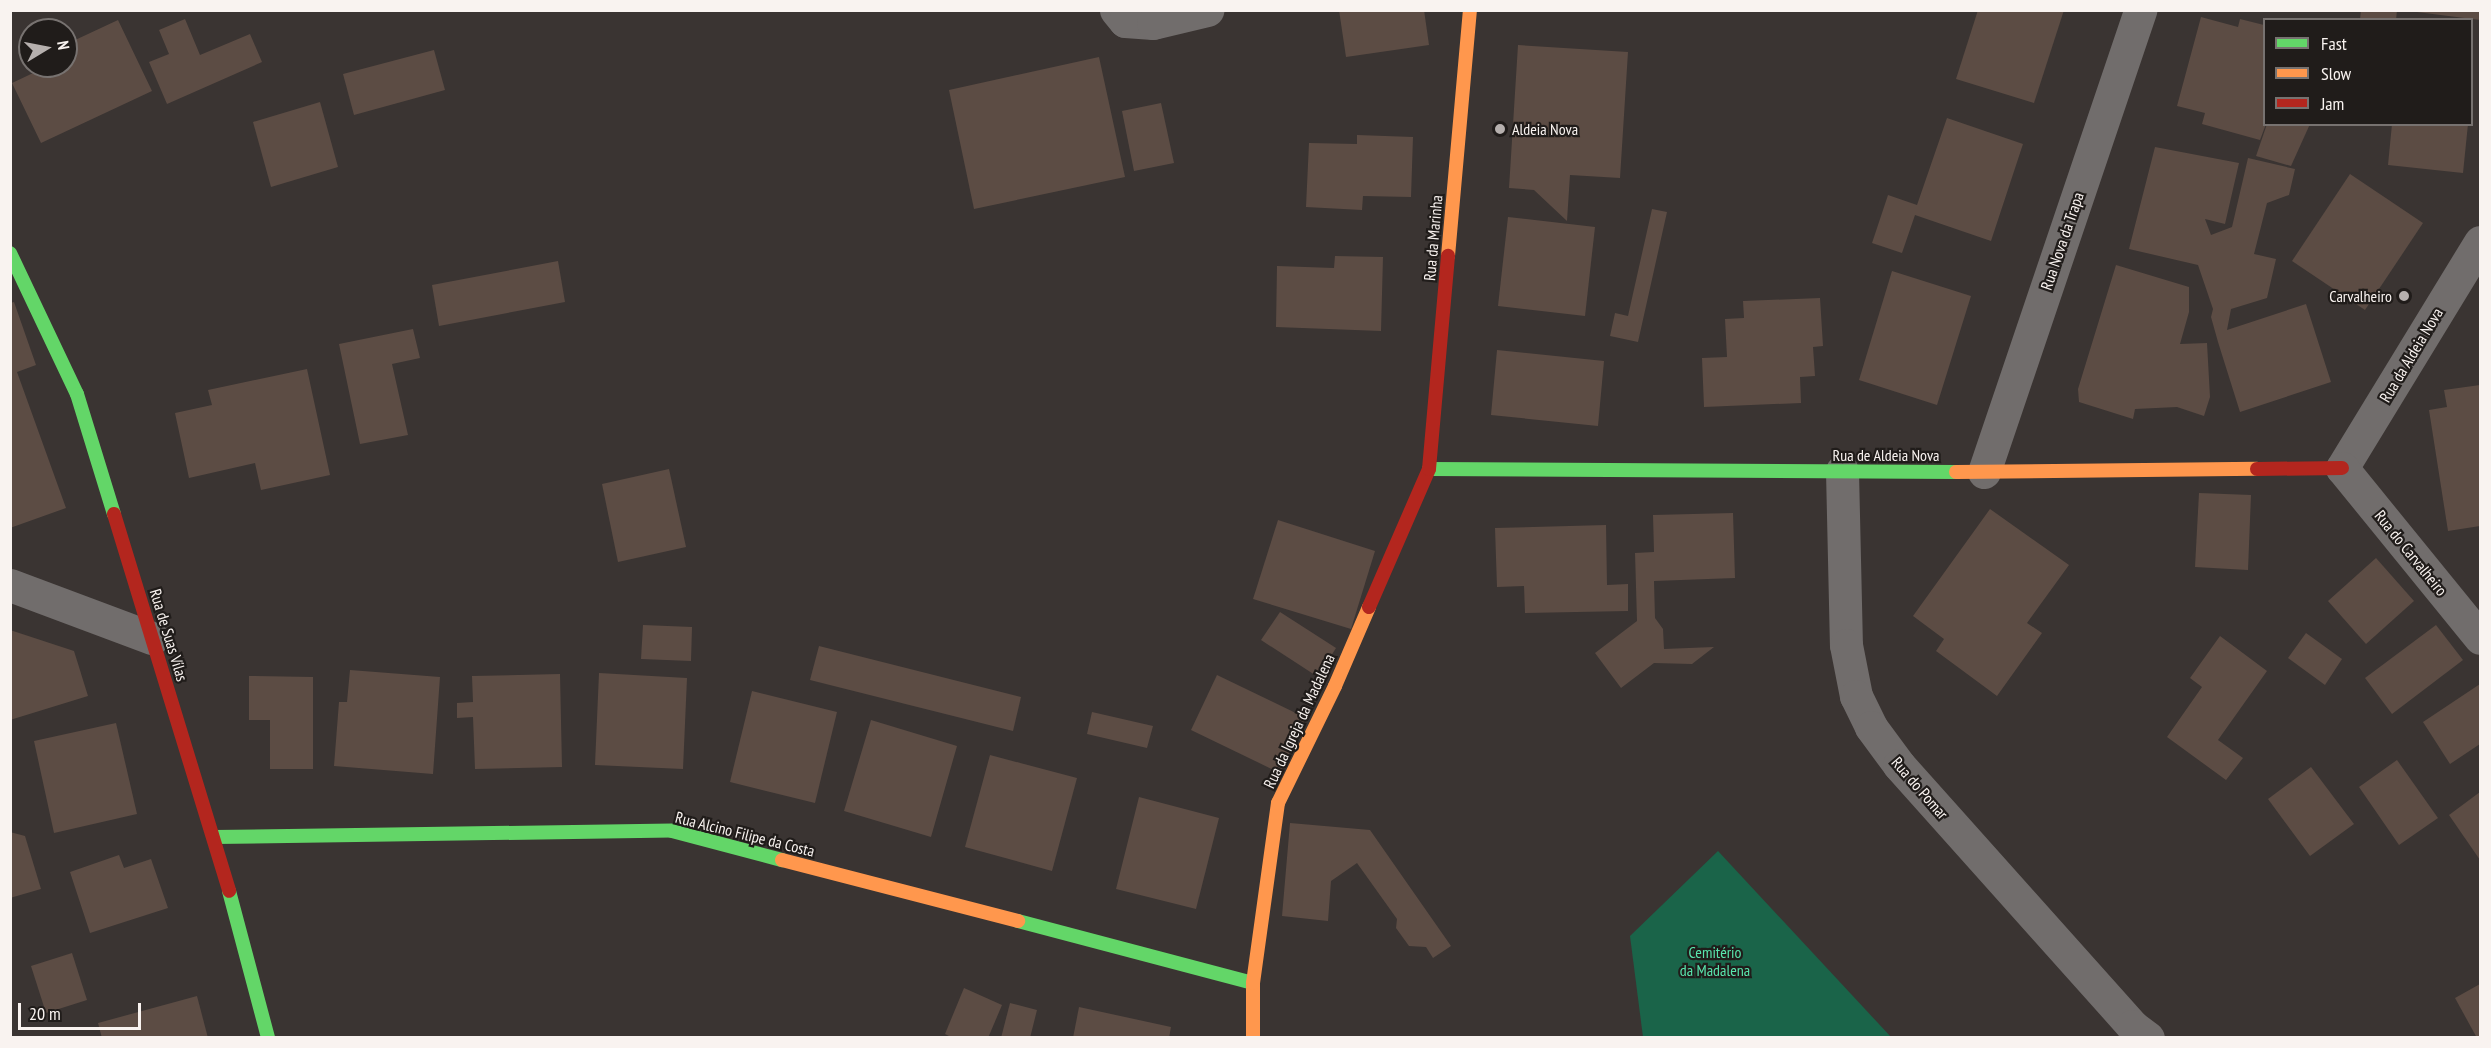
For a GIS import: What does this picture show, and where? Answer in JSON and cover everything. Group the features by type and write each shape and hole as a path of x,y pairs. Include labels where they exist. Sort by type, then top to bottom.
{"street":[{"path":"1116,10 1125,21 1153,23 1207,10"},
{"name":"Rua da Marinha","path":"1429,469 1470,10"},
{"name":"Rua Nova da Trapa","path":"1984,472 2140,10"},
{"name":"Rua da Aldeia Nova","path":"2342,468 2481,242"},
{"name":"Rua de Suas Vílas","path":"10,253 77,394 214,837 268,1038"},
{"name":"Rua de Aldeia Nova","path":"1429,469 1984,472 2342,468"},
{"name":"Rua do Carvalheiro","path":"2342,468 2481,638"},
{"name":"Rua da Igreja da Madalena","path":"1253,1038 1253,983 1278,803 1335,686 1429,469"},
{"name":"Rua do Pomar","path":"1842,471 1846,645 1856,696 1871,727 1915,783 2132,1026 2148,1038"},
{"path":"10,585 152,638"},
{"name":"Rua Alcino Filipe da Costa","path":"214,837 672,831 1253,983"}],"green space":[{"name":"Cemitério da Madalena","path":"1718,851 1891,1037 1643,1037 1630,936"}],"building":[{"path":"1339,10 1424,10 1429,45 1346,57"},
{"path":"1978,10 2064,10 2034,103 1956,79"},
{"path":"2361,10 2397,10 2396,18 2360,18"},
{"path":"2417,10 2480,10 2480,20 2473,18 2417,12"},
{"path":"2201,17 2238,27 2240,19 2263,25 2263,126 2265,126 2260,140 2202,124 2205,113 2177,106"},
{"path":"185,19 200,55 250,34 262,62 167,104 149,62 169,54 159,30"},
{"path":"118,20 152,91 41,143 12,83 23,78 78,78 78,39"},
{"path":"1518,45 1628,52 1620,178 1570,175 1567,221 1534,190 1509,188"},
{"path":"434,50 445,90 354,115 343,74"},
{"path":"1099,57 1125,177 974,209 949,90"},
{"path":"320,102 338,167 271,187 253,122"},
{"path":"1161,103 1174,163 1134,171 1122,111"},
{"path":"1947,118 2023,144 1991,241 1915,215 1902,253 1872,243 1888,195 1917,205"},
{"path":"2266,126 2309,126 2291,166 2256,156"},
{"path":"2392,126 2468,126 2463,173 2388,165"},
{"path":"1357,135 1413,137 1411,197 1363,196 1362,210 1306,207 1309,143 1357,144"},
{"path":"2155,147 2239,163 2225,224 2205,219 2211,235 2232,227 2248,158 2295,169 2289,195 2267,203 2254,254 2276,259 2267,298 2231,309 2227,330 2306,304 2331,382 2240,412 2211,317 2213,309 2198,265 2129,249"},
{"path":"2350,174 2423,223 2365,310 2292,261"},
{"path":"1652,209 1667,212 1638,342 1610,336 1615,313 1628,316"},
{"path":"1508,217 1595,227 1585,316 1498,306"},
{"path":"1335,256 1383,257 1381,331 1276,327 1277,266 1334,268"},
{"path":"558,261 565,302 439,326 432,285"},
{"path":"2116,265 2189,287 2189,312 2180,344 2207,343 2210,397 2204,416 2177,407 2135,409 2133,419 2079,402 2078,389"},
{"path":"1892,271 1971,296 1937,405 1859,380"},
{"path":"1820,298 1823,346 1813,347 1815,376 1800,377 1801,403 1704,407 1702,358 1727,357 1725,319 1744,318 1743,301"},
{"path":"14,302 36,365 17,372 66,508 10,528 10,303"},
{"path":"413,329 420,358 392,364 408,435 360,444 339,344"},
{"path":"1497,350 1604,361 1598,426 1491,415"},
{"path":"307,369 330,475 261,490 255,463 189,478 175,413 212,405 208,390"},
{"path":"2480,385 2480,526 2448,531 2429,410 2447,407 2444,390"},
{"path":"669,469 686,547 618,562 602,484"},
{"path":"2199,493 2251,495 2248,570 2195,567"},
{"path":"1990,509 2069,565 2027,623 2042,633 1997,696 1936,651 1944,639 1913,616"},
{"path":"1733,513 1735,578 1654,581 1655,618 1663,629 1664,649 1714,647 1692,664 1654,663 1621,688 1595,653 1637,621 1635,553 1654,552 1653,515"},
{"path":"1278,520 1375,551 1351,629 1253,599"},
{"path":"1606,525 1607,585 1628,584 1628,611 1525,613 1524,586 1497,587 1495,528"},
{"path":"2376,558 2414,601 2366,644 2328,601"},
{"path":"1280,612 1336,648 1318,677 1261,640"},
{"path":"643,625 692,627 691,661 641,659"},
{"path":"2436,625 2463,660 2392,714 2365,678"},
{"path":"10,630 74,651 88,696 10,720"},
{"path":"2306,633 2342,659 2325,685 2288,658"},
{"path":"2220,636 2267,671 2218,740 2243,758 2226,780 2167,737 2202,687 2190,678"},
{"path":"819,646 1021,697 1013,731 810,680"},
{"path":"350,670 440,677 433,774 334,766 339,702 347,702"},
{"path":"599,673 687,678 683,769 595,765"},
{"path":"560,674 562,767 475,769 473,717 457,718 457,703 473,702 472,676"},
{"path":"1217,675 1306,718 1280,773 1191,730"},
{"path":"249,676 313,677 313,769 270,769 270,720 249,720"},
{"path":"2480,684 2480,744 2450,764 2423,722"},
{"path":"752,691 837,712 815,803 730,782"},
{"path":"1092,712 1153,726 1147,748 1087,734"},
{"path":"871,720 957,746 931,837 844,811"},
{"path":"116,723 137,814 54,833 34,741"},
{"path":"990,755 1077,778 1052,871 965,847"},
{"path":"2397,760 2438,818 2399,845 2359,787"},
{"path":"2311,767 2354,824 2310,856 2268,799"},
{"path":"2480,792 2480,860 2449,815"},
{"path":"1139,797 1219,818 1196,909 1116,889"},
{"path":"1290,823 1370,830 1451,946 1433,958 1426,947 1409,946 1396,928 1397,919 1357,863 1331,881 1328,921 1282,916"},
{"path":"10,832 25,836 41,889 10,898"},
{"path":"119,855 124,868 151,859 168,908 90,933 70,872"},
{"path":"72,953 87,1000 46,1013 31,966"},
{"path":"2480,984 2480,1038 2477,1038 2455,998"},
{"path":"964,988 1002,1005 988,1038 953,1038 945,1034"},
{"path":"197,996 208,1038 102,1038 98,1023"},
{"path":"1010,1003 1037,1010 1030,1038 1001,1038"},
{"path":"1079,1007 1171,1027 1169,1038 1073,1038"}],"traffic: fast":[{"path":"10,253 77,394 114,514"},
{"path":"1429,469 1956,472"},
{"path":"214,837 672,831 782,860"},
{"path":"229,891 268,1038"},
{"path":"1018,921 1253,983"}],"traffic: slow":[{"path":"1448,256 1470,10"},
{"path":"1956,472 2257,469"},
{"path":"1253,1038 1253,983 1278,803 1335,686 1369,607"},
{"path":"782,860 1018,921"}],"traffic: jam":[{"path":"1369,607 1429,469 1448,256"},
{"path":"2257,469 2342,468"},
{"path":"114,514 229,891"}],"place":[{"name":"Aldeia Nova","path":"1500,129"},
{"name":"Carvalheiro","path":"2404,296"}]}
